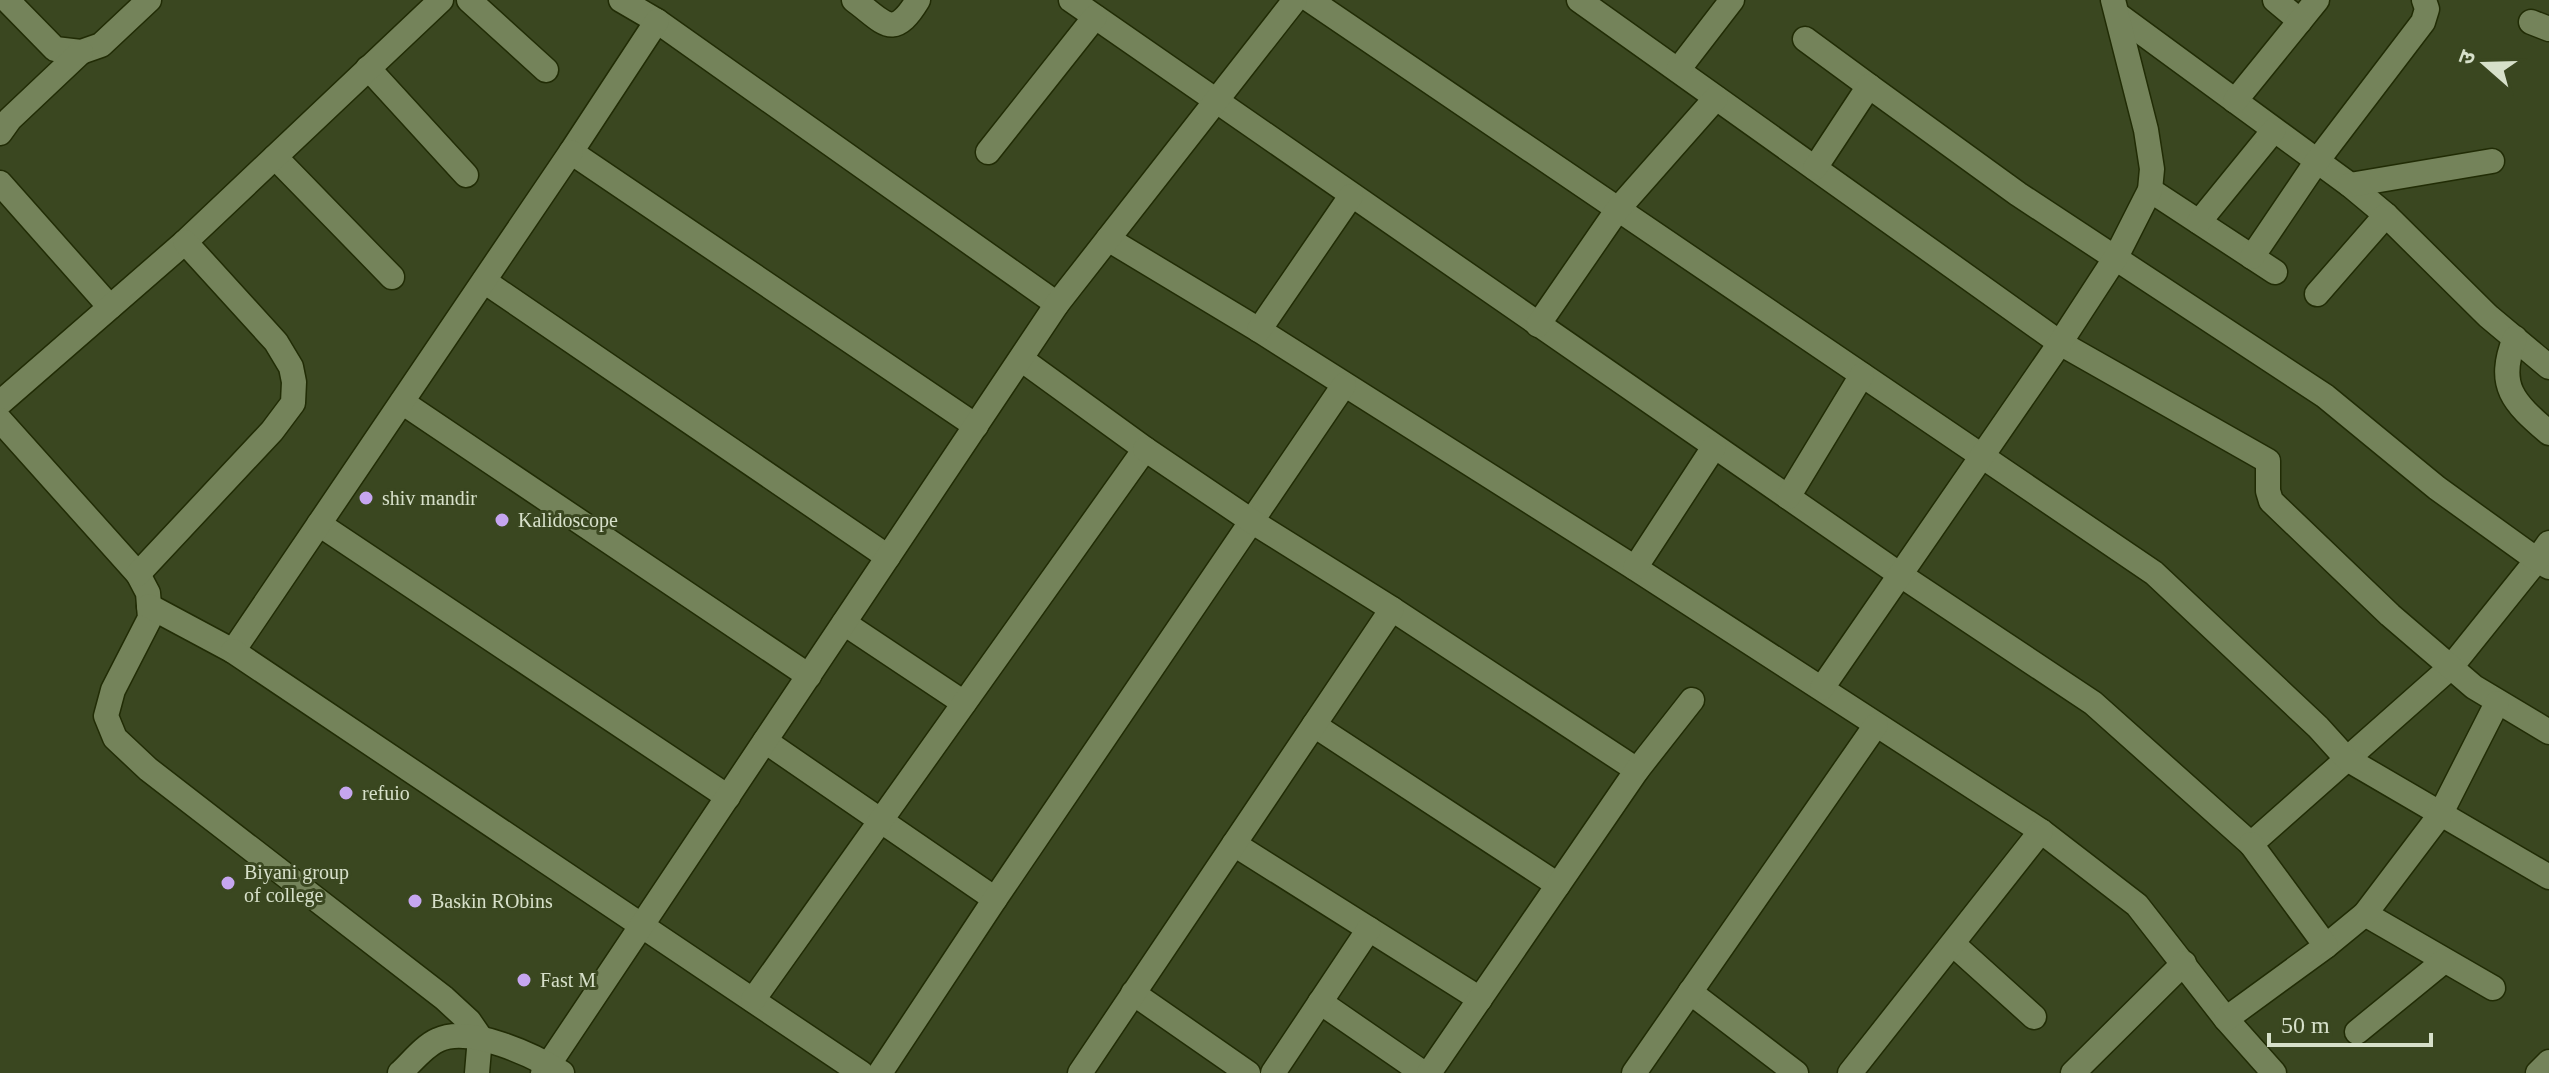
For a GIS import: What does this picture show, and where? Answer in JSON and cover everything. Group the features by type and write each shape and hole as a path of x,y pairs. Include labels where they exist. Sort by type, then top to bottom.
{"street":[{"path":"7,0 55,49 81,52"},
{"path":"0,133 10,119 81,52 101,45 149,0"},
{"path":"0,403 185,242 441,0"},
{"path":"469,0 546,70"},
{"path":"621,0 657,21 1057,304"},
{"path":"854,0 887,25 897,25 908,17 918,0"},
{"path":"1071,0 1714,447 2093,703 2251,844 2326,946"},
{"path":"400,1073 437,1040 459,1035 480,1037 551,1070 642,924 1057,304 1295,0"},
{"path":"1310,0 2154,573 2318,727 2347,759 2549,877"},
{"path":"1579,0 2060,343 2268,461 2271,501 2390,615 2451,667 2497,703 2549,732"},
{"path":"1678,70 1732,0"},
{"path":"2275,0 2300,21"},
{"path":"2235,101 2317,0"},
{"path":"2252,257 2317,161 2423,22 2427,9 2424,0"},
{"path":"2116,7 2235,101 2350,185 2386,215 2488,316 2549,367"},
{"path":"1822,688 2060,343 2116,257 2150,190 2152,169 2146,130 2116,7"},
{"path":"988,152 1095,17"},
{"path":"233,651 657,21"},
{"path":"1805,39 2018,194 2325,396 2437,488 2545,557 2451,667 2251,844"},
{"path":"368,68 466,175"},
{"path":"1815,168 1869,86"},
{"path":"1538,325 1618,209 1716,98"},
{"path":"2199,222 2274,130"},
{"path":"571,152 976,426"},
{"path":"275,157 392,277"},
{"path":"2350,185 2492,161"},
{"path":"0,183 110,307"},
{"path":"2150,190 2275,272"},
{"path":"1259,330 1351,196"},
{"path":"2317,294 2386,215"},
{"path":"1108,239 1259,330 1635,568 2041,831 2137,905 2271,1072"},
{"path":"138,574 272,431 293,403 291,367 276,342 185,242"},
{"path":"484,281 888,557"},
{"path":"2515,338 2507,359 2506,376 2512,394 2529,416 2549,433"},
{"path":"1021,359 1253,522 1637,770"},
{"path":"1788,497 1862,375"},
{"path":"880,1073 1344,385"},
{"path":"402,402 809,676"},
{"path":"0,420 138,574 148,593 150,618 113,690 106,716 115,738 148,769 444,998 469,1021 480,1037 477,1073"},
{"path":"1635,568 1714,447"},
{"path":"753,1000 1145,449"},
{"path":"319,524 728,797"},
{"path":"149,606 233,651 861,1073"},
{"path":"1080,1073 1392,609"},
{"path":"844,623 964,703"},
{"path":"1429,1073 1637,770 1692,700"},
{"path":"2226,1019 2365,914 2440,815 2497,703"},
{"path":"1314,725 1558,885"},
{"path":"1634,1073 1876,725"},
{"path":"765,741 995,899"},
{"path":"1850,1073 2041,831"},
{"path":"1234,844 1480,999"},
{"path":"2365,914 2493,988"},
{"path":"1273,1073 1369,929"},
{"path":"1953,944 2034,1017"},
{"path":"2357,1032 2444,961"},
{"path":"2073,1073 2184,963"},
{"path":"1690,992 1796,1073"},
{"path":"1133,993 1248,1073"},
{"path":"1320,1002 1423,1073"},
{"path":"2538,1073 2549,1062"}],"place":[{"name":"shiv mandir","path":"366,498"},
{"name":"Kalidoscope","path":"502,520"},
{"name":"refuio","path":"346,793"},
{"name":"Biyani group of college","path":"228,883"},
{"name":"Baskin RObins","path":"415,901"},
{"name":"Fast M","path":"524,980"}]}
